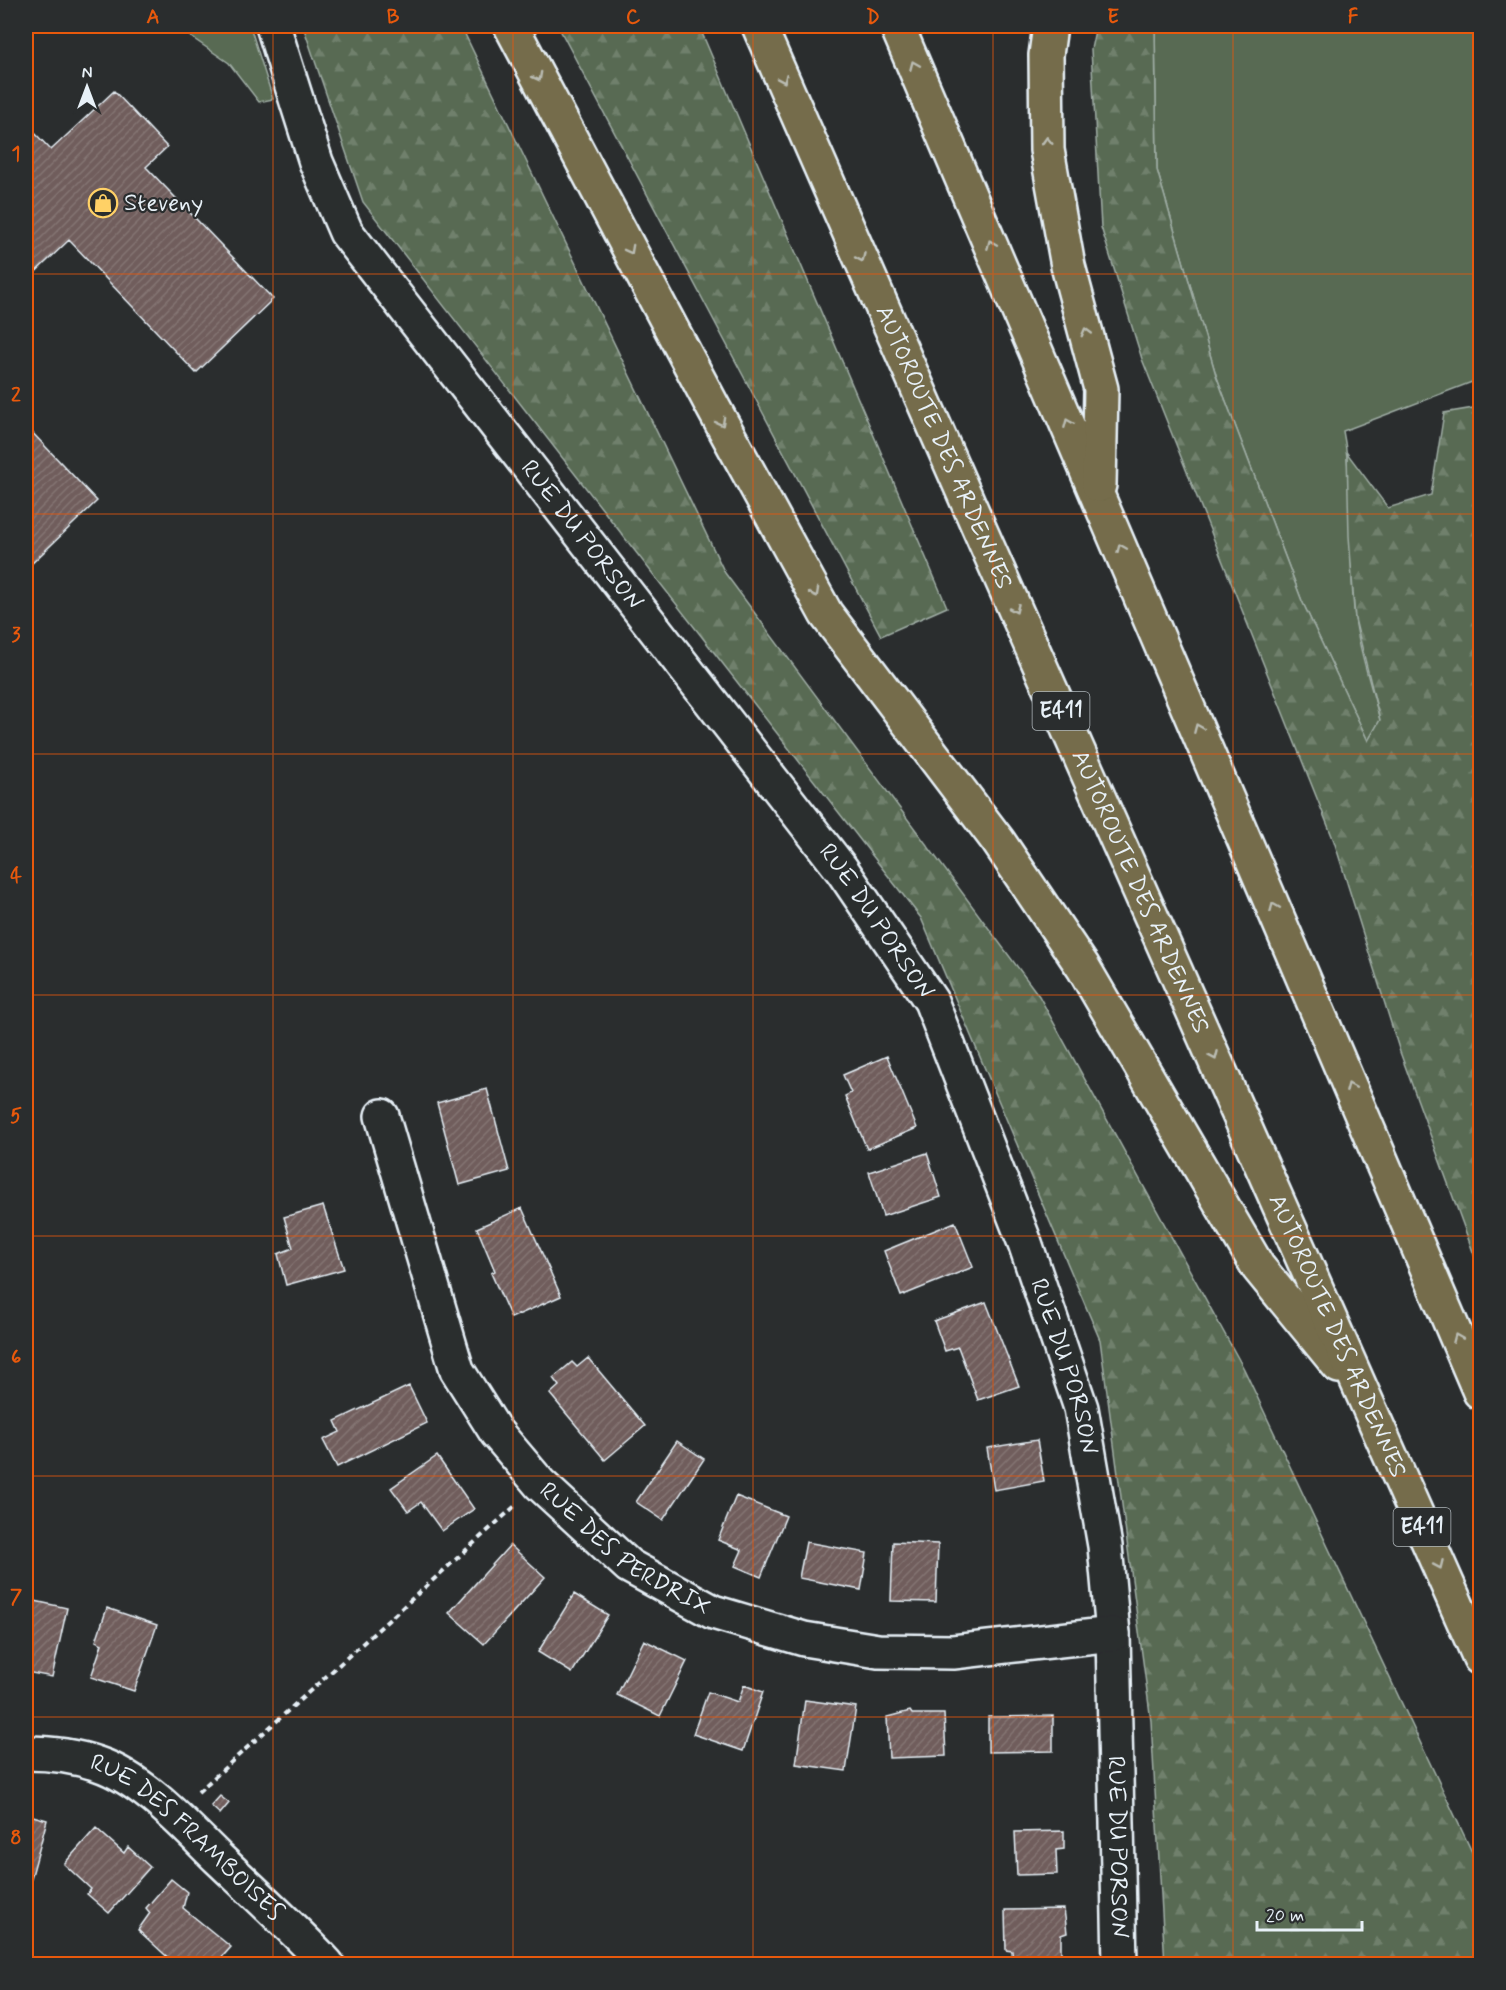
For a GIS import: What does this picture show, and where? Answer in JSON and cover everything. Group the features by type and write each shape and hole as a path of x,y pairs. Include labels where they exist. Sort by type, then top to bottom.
{"highway":[{"path":"511,26 708,399 826,614 998,841 1083,967 1258,1267 1364,1396"},
{"name":"AUTOROUTE DES ARDENNES","path":"759,26 1480,1658"},
{"path":"897,26 1480,1392"},
{"path":"1050,26 1046,55 1047,150 1068,266 1101,389 1099,496"}],"street":[{"name":"RUE DU PORSON","path":"273,26 316,162 346,232 842,870 931,1001 1025,1243 1081,1408 1105,1546 1113,1634 1120,1965"},
{"name":"RUE DES PERDRIX","path":"382,1116 457,1371 496,1432 540,1484 629,1566 713,1612 804,1640 878,1651 953,1652 1113,1634"},
{"name":"RUE DES FRAMBOISES","path":"26,1753 47,1753 98,1764 134,1782 301,1937 327,1965"}],"path":[{"path":"172,1815 540,1484"}],"green space":[{"path":"175,26 250,26 273,99 259,102 229,63"},
{"path":"303,26 461,26 725,573 1039,996 1244,1369 1480,1869 1480,1964 1165,1964 1151,1721 1100,1340 921,918 363,202"},
{"path":"558,26 699,26 947,607 881,636"},
{"path":"1096,26 1155,26 1157,170 1216,375 1302,601 1368,741 1380,720 1355,619 1349,536 1347,453 1388,508 1431,495 1444,413 1480,407 1480,1271 1400,1052 1334,841 1142,359 1101,227 1091,49"},
{"path":"1155,26 1480,26 1480,379 1343,431 1349,477 1351,571 1355,618 1380,720 1368,741 1302,601 1216,375 1157,170"}],"building":[{"name":"Steveny","path":"114,91 167,147 146,167 273,299 196,373 69,240 26,281 26,137 32,130 51,150"},
{"path":"26,426 97,501 26,569"},
{"path":"887,1056 917,1128 867,1149 845,1096 851,1093 843,1075"},
{"path":"487,1089 509,1171 459,1185 437,1103"},
{"path":"927,1153 941,1197 883,1216 869,1172"},
{"path":"323,1206 344,1269 286,1285 278,1254 293,1248 284,1217"},
{"path":"522,1208 561,1296 511,1318 491,1273 495,1271 477,1228"},
{"path":"955,1222 973,1267 901,1296 884,1251"},
{"path":"986,1302 1019,1386 978,1400 958,1347 945,1351 934,1321"},
{"path":"588,1358 645,1426 605,1460 550,1394 559,1386 553,1378 572,1362 577,1367"},
{"path":"409,1386 427,1423 337,1467 323,1440 340,1432 335,1421"},
{"path":"1037,1440 1044,1481 994,1490 987,1448"},
{"path":"677,1441 704,1459 663,1520 636,1502"},
{"path":"437,1456 474,1509 442,1531 421,1502 408,1511 391,1488"},
{"path":"736,1496 786,1516 761,1577 735,1566 742,1550 718,1540"},
{"path":"806,1542 867,1553 861,1590 799,1578"},
{"path":"893,1542 938,1544 936,1602 891,1601"},
{"path":"510,1545 545,1577 484,1644 449,1613"},
{"path":"574,1594 608,1615 572,1673 538,1652"},
{"path":"26,1599 67,1608 52,1677 26,1672"},
{"path":"107,1608 157,1625 134,1691 91,1677 102,1644 96,1641"},
{"path":"644,1640 687,1661 660,1716 617,1695"},
{"path":"744,1685 763,1692 743,1751 693,1734 708,1692 738,1702"},
{"path":"805,1700 856,1707 846,1771 796,1764"},
{"path":"910,1711 912,1714 944,1714 946,1756 889,1758 887,1717"},
{"path":"1053,1716 1053,1751 988,1752 988,1717"},
{"path":"220,1796 229,1803 220,1814 211,1806"},
{"path":"26,1814 47,1820 31,1879 26,1877"},
{"path":"96,1828 124,1853 128,1847 150,1867 109,1913 87,1894 91,1889 64,1864"},
{"path":"1064,1831 1064,1849 1056,1850 1057,1874 1017,1875 1015,1832"},
{"path":"171,1879 187,1892 183,1908 231,1947 216,1964 175,1964 138,1930 150,1913 146,1908"},
{"path":"1064,1909 1067,1933 1061,1935 1061,1964 1013,1964 1012,1951 1006,1950 1005,1910"}],"place":[{"name":"Steveny","path":"103,203"}]}
